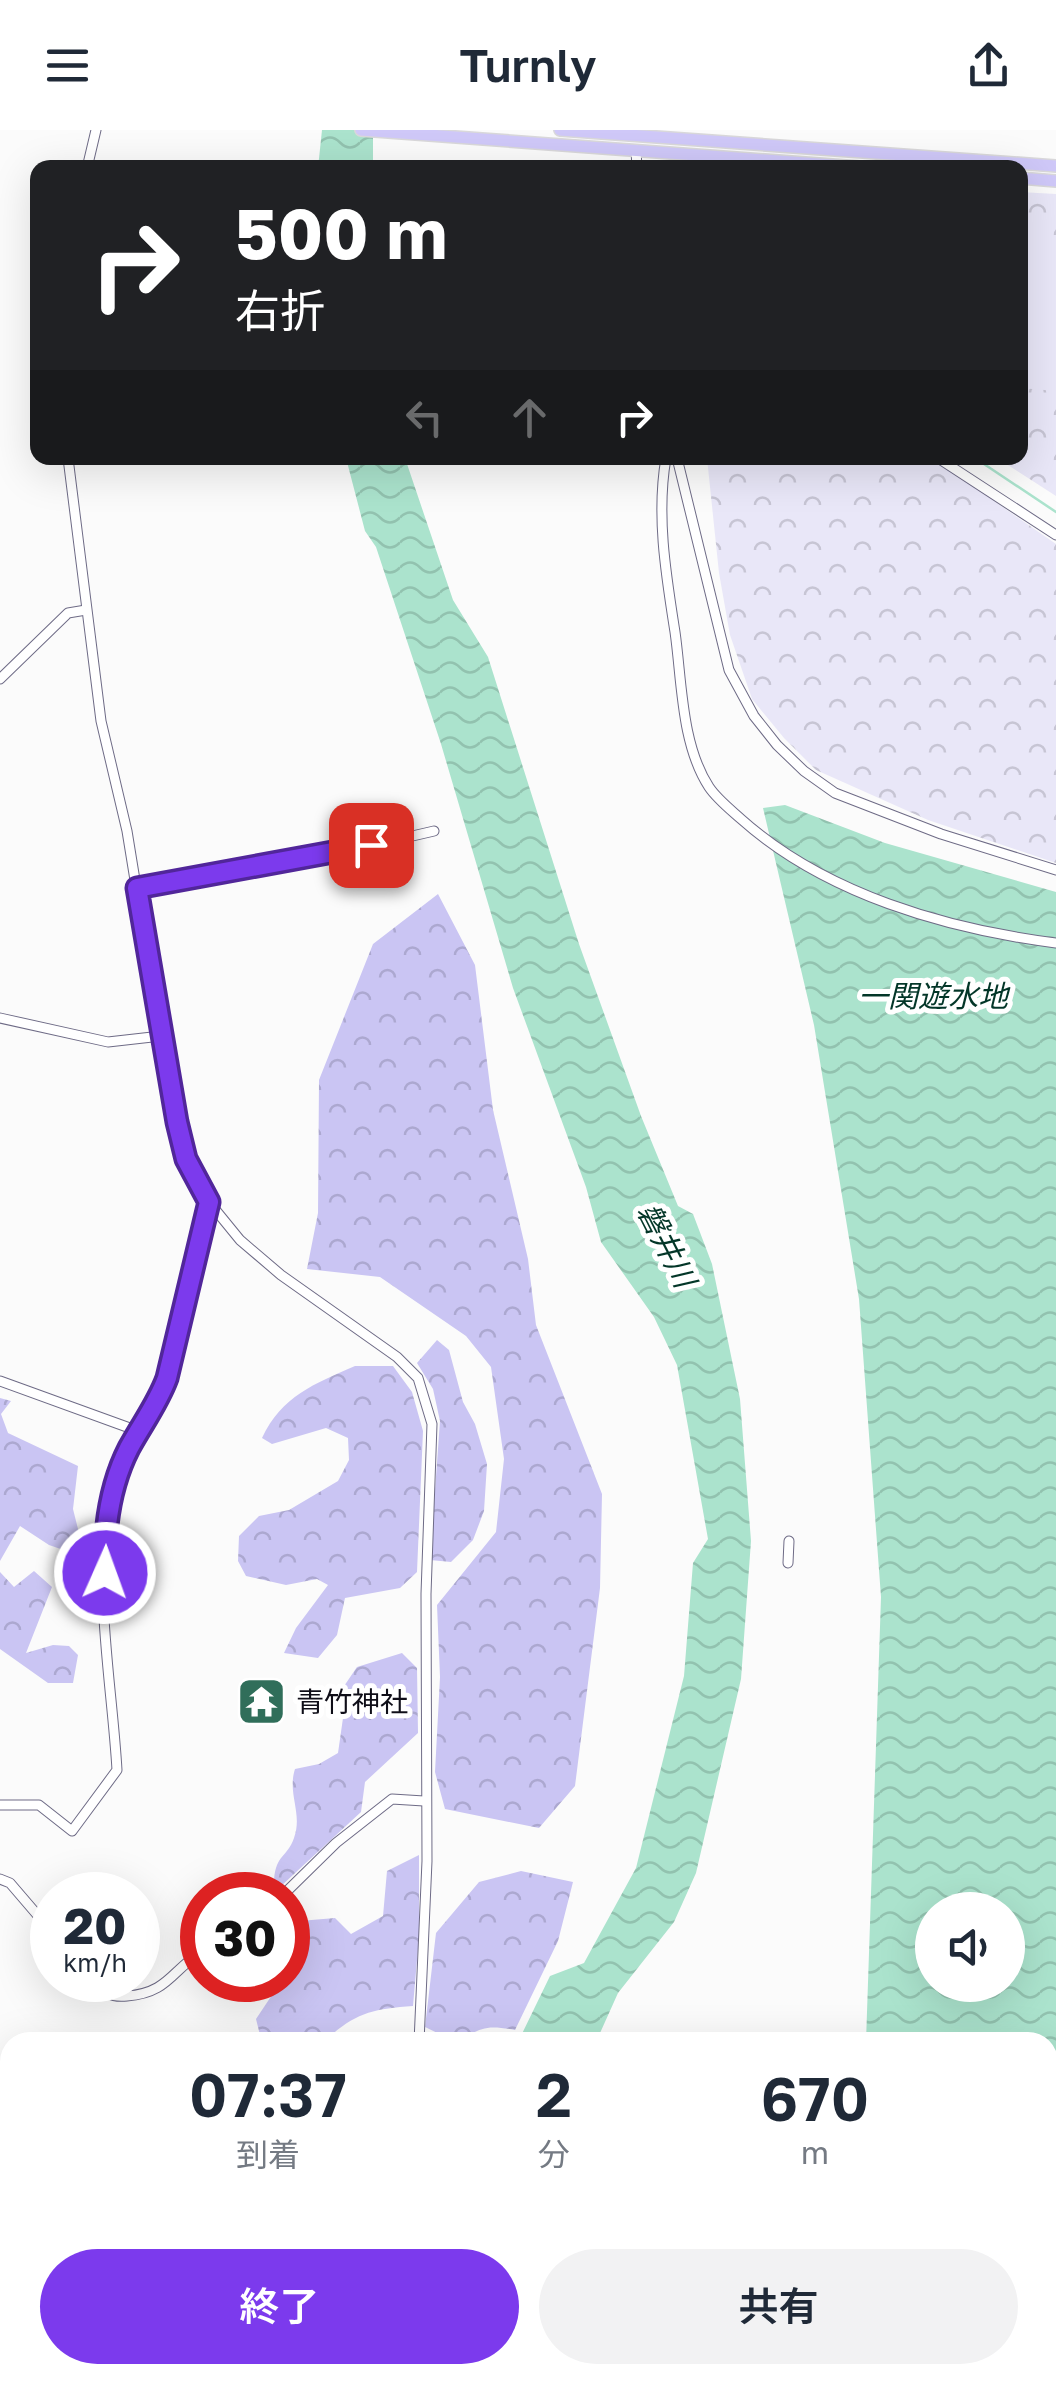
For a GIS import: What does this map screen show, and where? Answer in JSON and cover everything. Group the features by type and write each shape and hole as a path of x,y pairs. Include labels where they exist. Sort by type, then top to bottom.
{"main road":[{"path":"361,130 768,160"},
{"path":"560,130 974,160"},
{"path":"1028,164 1056,166"},
{"path":"1028,178 1056,180"}],"street":[{"path":"88,160 96,130"},
{"path":"636,150 636,160"},
{"path":"69,465 101,721 128,831 160,1036 186,1159 209,1202 240,1240 281,1275 397,1356 418,1378 427,1398 432,1424 426,1594 427,1862 419,2032"},
{"path":"666,465 662,523 690,744 710,788 757,834 796,863 844,886 899,908 1056,943"},
{"path":"679,465 729,670 754,716 777,746 835,793 941,834 1056,870"},
{"path":"949,465 1056,535"},
{"path":"0,679 68,612 86,610"},
{"path":"137,888 334,854 434,832"},
{"path":"0,1018 108,1042 160,1036"},
{"path":"0,1805 39,1805 72,1832 117,1770 104,1550 116,1478 138,1431 160,1397 174,1358 209,1202"},
{"path":"0,1381 138,1431"},
{"path":"788,1541 788,1563"},
{"path":"306,1872 392,1799 424,1802"},
{"path":"0,1879 10,1883 30,1906"},
{"path":"160,1986 180,1970"}],"green space":[{"path":"1028,192 1056,194 1056,496 1008,465 1028,465"},
{"path":"1028,241 1056,241 1056,391 1028,389"},
{"path":"708,465 942,465 1056,544 1056,863 928,820 816,770 752,699 730,635"},
{"path":"438,894 475,965 493,1110 528,1259 536,1325 602,1494 600,1588 575,1786 539,1828 445,1809 435,1772 440,1677 437,1605 496,1532 504,1459 491,1367 466,1336 380,1277 307,1269 318,1213 319,1080 373,944"},
{"path":"437,1340 449,1350 463,1402 475,1424 487,1464 484,1511 473,1540 451,1562 430,1560 440,1421 433,1389 417,1363"},
{"path":"355,1366 393,1366 412,1392 423,1431 417,1572 400,1588 345,1598 337,1635 318,1658 284,1653 296,1628 328,1585 317,1579 286,1585 246,1576 238,1561 239,1536 259,1516 289,1510 338,1481 349,1460 348,1438 326,1428 272,1444 262,1438 289,1402"},
{"path":"0,1398 11,1401 1,1414 8,1433 78,1466 73,1509 79,1533 75,1554 49,1545 20,1526 0,1561"},
{"path":"34,1571 52,1587 26,1653 53,1645 69,1646 78,1655 73,1683 48,1683 0,1649 0,1572 14,1587"},
{"path":"402,1653 417,1668 418,1733 365,1782 361,1812 296,1872 275,1872 296,1829 295,1769 319,1764 338,1753 343,1718 340,1692 357,1667"},
{"path":"419,1855 419,1937 413,2006 364,2014 336,2032 259,2032 256,2019 267,2002 310,2002 310,1920 335,1918 351,1934 383,1916 387,1871"},
{"path":"521,1871 573,1882 558,1941 515,2030 435,2032 425,2027 436,1933 479,1882"}],"water":[{"path":"322,130 373,130 373,160 319,160"},
{"name":"磐井川","path":"348,465 407,465 453,600 488,657 579,944 641,1116 678,1206 693,1214 712,1264 740,1399 751,1541 741,1679 696,1873 674,1922 618,1993 600,2032 523,2032 550,1976 584,1963 636,1868 684,1676 693,1563 708,1539 677,1365 654,1317 601,1242 586,1187 513,988 441,744 376,547 365,531"},
{"name":"一関遊水地","path":"785,805 885,843 1056,892 1056,2032 866,2032 881,1597 859,1299 814,1025 763,808"}],"waterway":[{"path":"986,465 1056,512"}],"place":[{"name":"青竹神社","path":"261,1701"}],"route":[{"path":"105,1573 109,1505 116,1478 138,1431 160,1397 174,1358 209,1202 186,1159 177,1122 137,888 371,845"}]}
